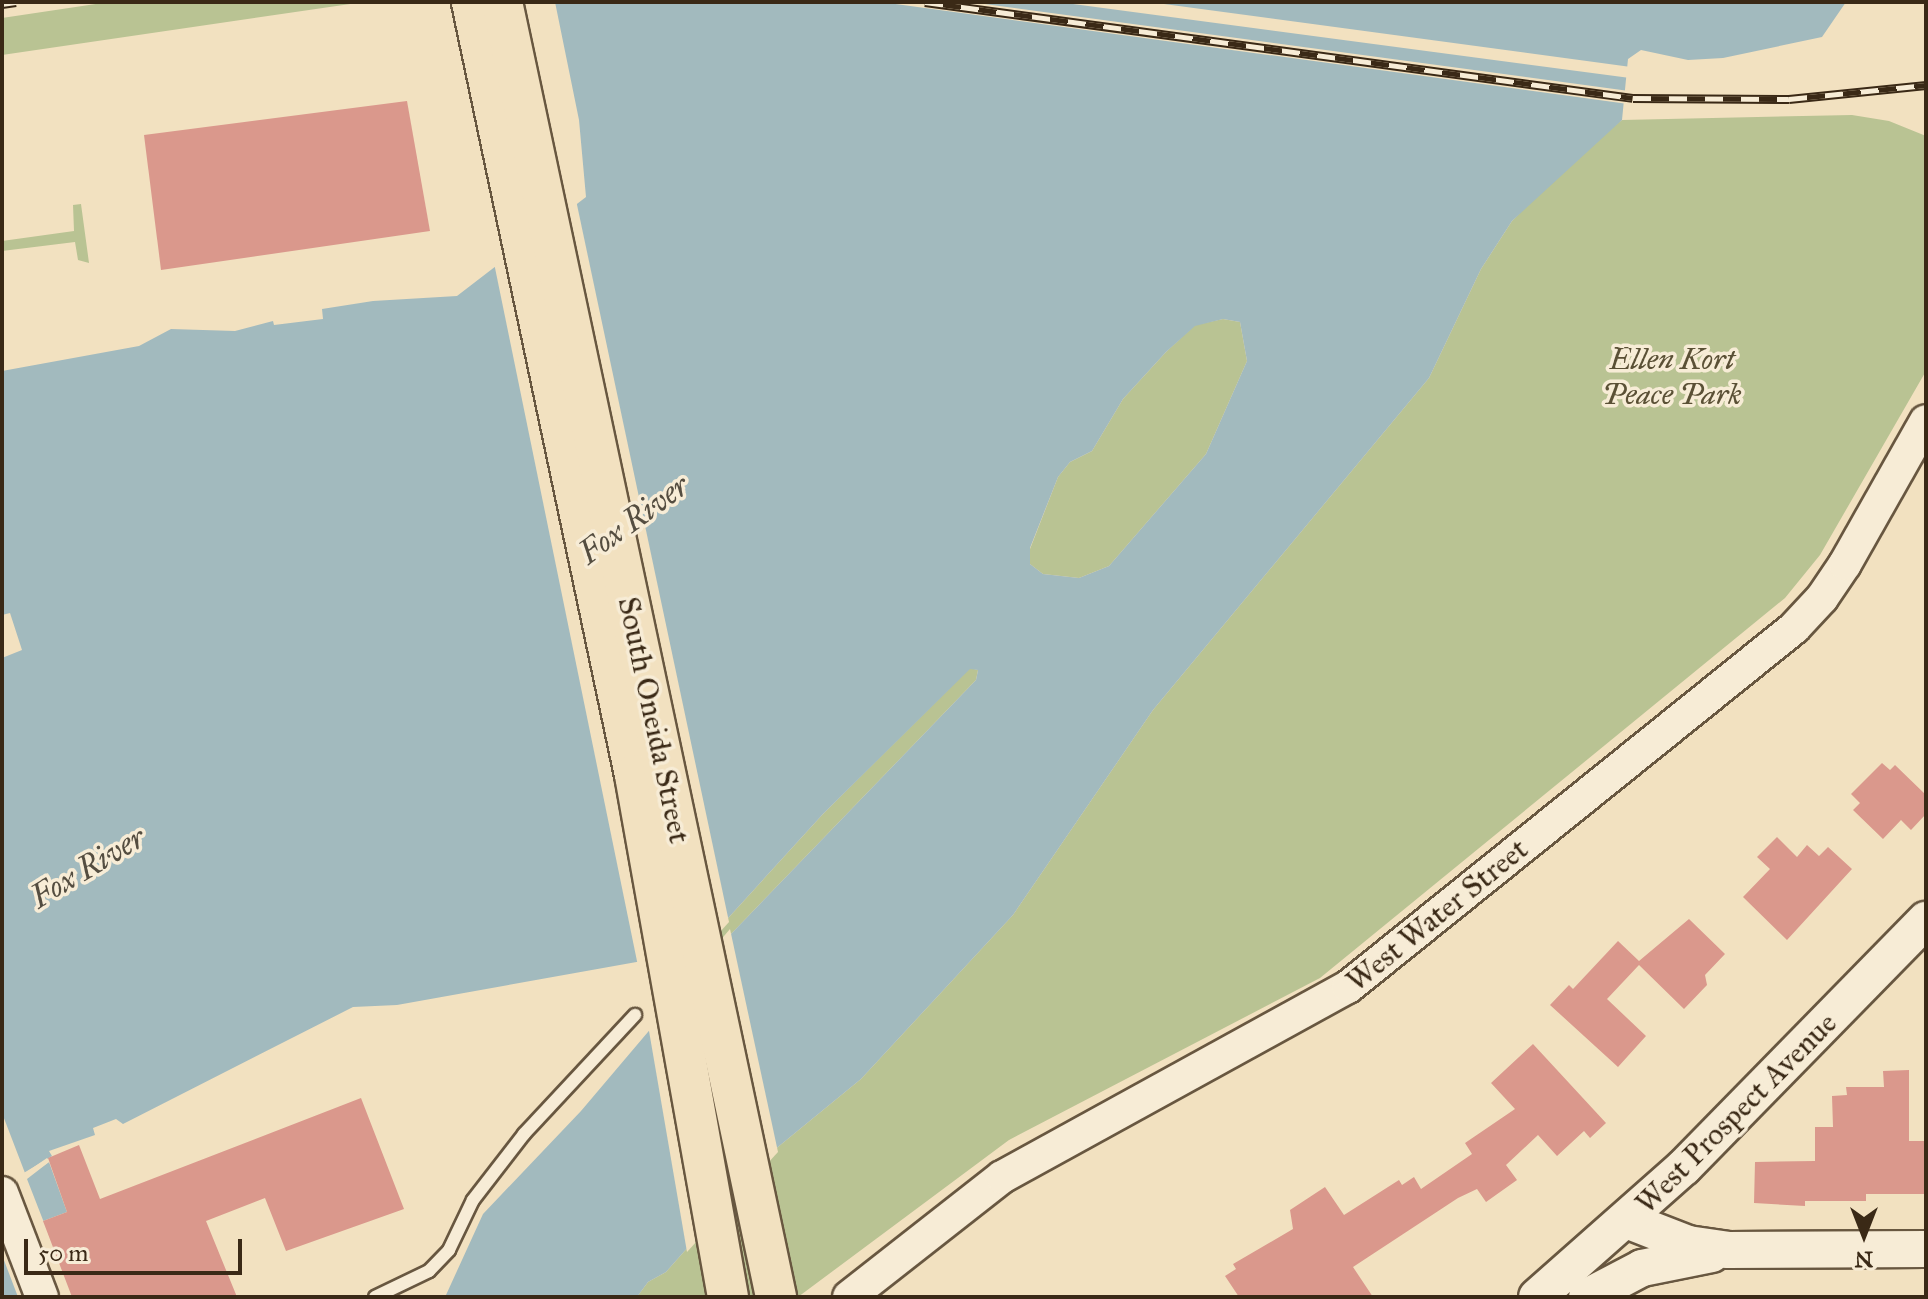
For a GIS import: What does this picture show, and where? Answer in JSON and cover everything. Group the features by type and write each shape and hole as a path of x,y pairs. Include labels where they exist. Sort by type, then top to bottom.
{"main road":[{"name":"South Oneida Street","path":"472,2 635,775 728,1297"},
{"name":"South Oneida Street","path":"502,2 776,1297"},
{"name":"West Prospect Avenue","path":"1537,1297 1629,1221 1926,920"},
{"path":"1629,1221 1688,1244 1728,1250 1926,1249"},
{"path":"1587,1297 1642,1268 1728,1250"}],"street":[{"name":"West Water Street","path":"849,1297 1002,1177 1348,987 1794,628 1845,564 1926,421"},
{"path":"2,1193 42,1297"}],"lane":[{"path":"375,1297 403,1291 449,1250 473,1200 524,1134 635,1015"}],"green space":[{"path":"109,2 364,2 2,55 2,18"},
{"name":"Ellen Kort Peace Park","path":"1852,115 1889,121 1926,136 1926,371 1820,555 1785,598 1320,978 1009,1140 798,1297 637,1297 648,1282 666,1272 773,1151 861,1079 1013,915 1153,710 1429,378 1481,269 1512,221 1582,151 1622,120"},
{"path":"81,204 89,263 78,260 75,242 2,251 2,241 74,231 73,205"},
{"path":"1223,319 1240,322 1247,361 1206,454 1109,566 1079,578 1043,574 1030,564 1030,549 1058,477 1070,462 1092,451 1123,399 1166,352 1195,325"},
{"path":"970,668 978,670 976,680 731,934 698,951 823,814"}],"water":[{"name":"Fox River","path":"555,2 1846,2 1822,37 1723,58 1688,60 1641,50 1628,59 1622,120 1512,221 1481,269 1429,378 1153,710 1013,915 861,1079 773,1151 666,1272 648,1282 637,1297 446,1295 483,1214 581,1111 731,934 976,680 978,670 970,669 823,814 698,951 397,1005 353,1007 123,1124 116,1119 93,1128 95,1135 49,1151 52,1156 2,1186 2,658 22,650 10,613 2,615 2,371 139,346 171,329 235,331 273,321 274,325 323,319 322,309 373,301 457,296 586,197 579,120","holes":["1223,319 1240,322 1247,361 1206,454 1109,566 1079,578 1043,574 1030,564 1030,548 1058,477 1070,462 1092,451 1123,399 1195,326"]},
{"path":"49,1162 67,1212 43,1221 72,1297 2,1297 2,1194"}],"pier":[{"path":"881,2 970,2 1629,91 1628,104"},
{"path":"1058,2 1149,2 1631,67 1630,78"},
{"path":"576,200 729,922 700,954 638,966 494,263"},
{"path":"730,929 778,1152 687,1252 648,1025"},
{"path":"2,1113 25,1173 47,1158 49,1162 27,1179 73,1297 18,1297 2,1255"}],"building":[{"path":"407,101 430,231 161,270 144,135"},
{"path":"1882,763 1890,770 1895,765 1926,795 1926,814 1911,830 1901,820 1883,839 1853,810 1860,803 1851,794"},
{"path":"1777,837 1797,857 1807,845 1819,856 1828,847 1852,869 1787,940 1743,897 1770,869 1757,857"},
{"path":"1689,919 1725,954 1705,975 1707,985 1684,1009 1639,965 1607,999 1646,1036 1618,1067 1550,1005 1569,985 1573,989 1618,941 1639,961"},
{"path":"1533,1044 1606,1123 1590,1138 1584,1131 1557,1156 1538,1135 1506,1165 1517,1180 1486,1202 1477,1189 1458,1198 1353,1267 1373,1297 1239,1297 1225,1276 1236,1269 1233,1264 1293,1229 1290,1210 1325,1187 1344,1215 1399,1180 1402,1185 1414,1177 1421,1189 1472,1154 1465,1143 1515,1109 1491,1083"},
{"path":"1909,1070 1909,1141 1926,1141 1926,1194 1866,1194 1866,1201 1805,1201 1805,1206 1754,1203 1755,1162 1815,1161 1815,1127 1833,1127 1832,1096 1847,1095 1846,1087 1884,1087 1883,1071"},
{"path":"361,1098 404,1209 286,1251 265,1198 206,1221 237,1297 72,1297 43,1221 67,1212 48,1158 79,1145 100,1199"}],"railway":[{"path":"2,4 16,2"},
{"path":"925,2 1633,98 1789,99 1926,85"}]}
